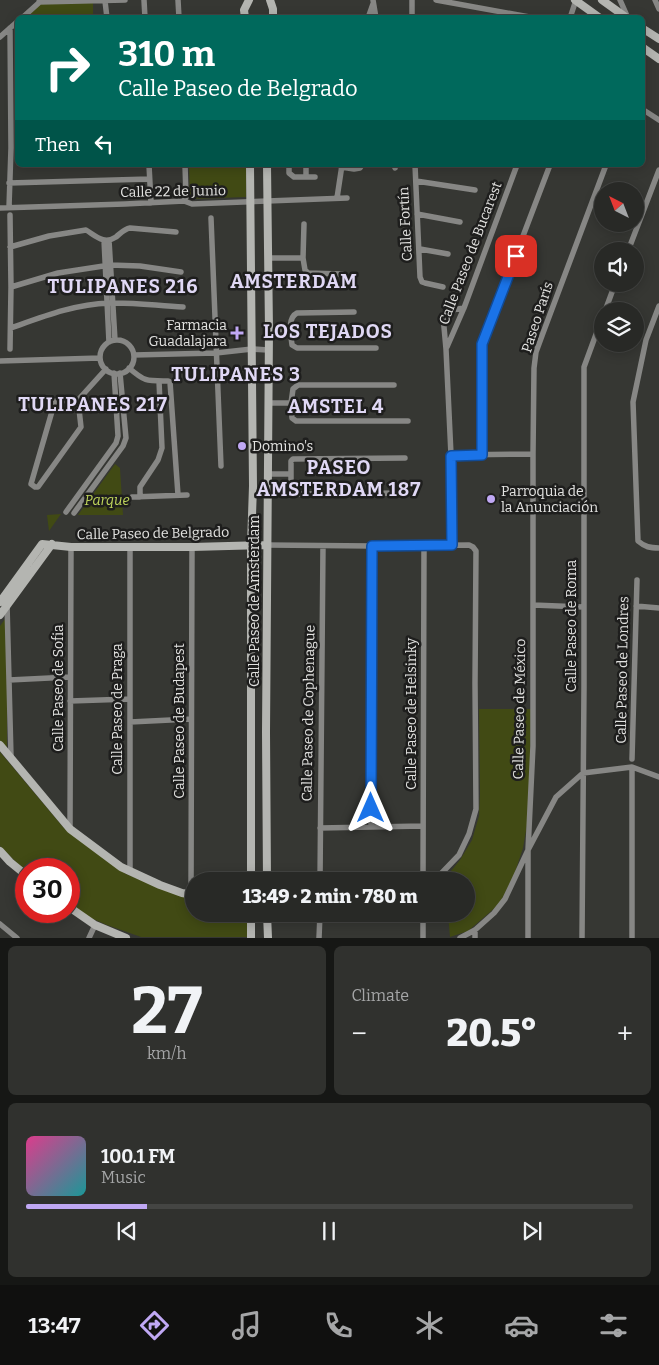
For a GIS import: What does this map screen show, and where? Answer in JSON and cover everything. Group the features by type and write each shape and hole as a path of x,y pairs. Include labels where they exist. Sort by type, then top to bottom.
{"main road":[{"path":"245,15 244,10 249,0"},
{"path":"270,0 273,15"},
{"path":"575,0 596,15"},
{"path":"602,0 624,15"},
{"path":"645,30 659,39"},
{"path":"645,49 659,59"},
{"name":"Calle Paseo de Amsterdam","path":"250,167 253,486 251,545 251,872"},
{"name":"Calle Paseo de Amsterdam","path":"267,167 269,330 267,872"},
{"path":"250,183 268,183"},
{"name":"Calle Paseo de Belgrado","path":"3,601 42,544 71,547 267,545"},
{"path":"0,615 3,601 52,544"},
{"path":"0,745 70,829 121,867 185,894"},
{"path":"0,851 15,866"},
{"path":"80,915 95,925 126,938"},
{"path":"251,922 251,938"},
{"path":"267,922 268,938"}],"street":[{"path":"25,15 40,1 125,0"},
{"path":"144,0 145,15"},
{"path":"178,0 179,15"},
{"path":"412,0 412,15"},
{"path":"436,0 518,15"},
{"path":"571,15 575,0"},
{"path":"620,0 627,15"},
{"path":"655,0 659,9"},
{"path":"105,1 107,15"},
{"path":"369,15 373,2"},
{"path":"373,2 376,15"},
{"path":"0,37 15,24"},
{"path":"9,207 9,183 14,148 10,112 14,75 10,28"},
{"path":"645,111 659,120"},
{"path":"10,112 15,112"},
{"path":"149,167 151,203"},
{"path":"184,201 186,197 185,167"},
{"path":"289,167 291,176 315,177"},
{"path":"306,167 306,176"},
{"path":"337,198 341,167"},
{"path":"345,167 354,169 361,167"},
{"name":"Calle Fortín","path":"415,167 420,278 422,282 443,287"},
{"name":"Calle Paseo de Bucarest","path":"446,349 464,308 516,167"},
{"path":"482,455 482,344 549,167"},
{"name":"Paseo París","path":"532,454 536,352 605,167"},
{"path":"631,242 659,170"},
{"path":"9,183 149,179"},
{"path":"416,181 475,190"},
{"name":"Calle 22 de Junio","path":"0,208 184,201 192,204 347,198"},
{"path":"418,214 460,222"},
{"path":"10,215 10,350"},
{"path":"211,218 220,466"},
{"path":"304,224 303,258 305,270 308,273 342,274"},
{"path":"10,247 49,236 86,230 98,239 106,240 130,228 176,232"},
{"path":"106,240 112,341"},
{"path":"420,249 448,254"},
{"path":"268,258 303,258"},
{"path":"11,287 58,273 108,265 140,266 181,272"},
{"path":"11,328 55,312 81,306 110,303 183,307"},
{"path":"659,306 646,340 633,402 638,541 650,548 659,548"},
{"path":"452,545 451,456 443,316 444,312 449,310 464,308"},
{"path":"354,312 297,313 292,316 290,329 292,345 294,348 376,348"},
{"path":"269,330 290,329"},
{"name":"Calle Paseo de Roma","path":"582,938 584,367 594,340"},
{"path":"112,341 126,342 131,347 134,355 129,368 117,373 106,369 100,358 102,347 112,341"},
{"path":"134,355 216,353 252,349 268,350"},
{"path":"0,361 100,358"},
{"path":"129,368 143,380 170,382 178,495"},
{"path":"78,400 81,427 38,487 33,486 31,484 55,402 78,400 106,369"},
{"path":"66,512 116,443 118,436 117,373"},
{"path":"74,513 123,446 126,438 117,373"},
{"path":"140,497 140,487 158,460 162,448 159,381"},
{"path":"394,385 298,385 293,389 291,403 292,418 296,421 408,420"},
{"path":"268,403 291,403"},
{"path":"451,456 532,454"},
{"name":"Calle Paseo de México","path":"460,938 475,930 494,913 505,899 528,850 533,746 532,454"},
{"path":"405,458 293,459 291,461 291,491 296,494 406,493"},
{"path":"268,474 291,474"},
{"path":"132,497 187,495"},
{"name":"Calle Paseo de Belgrado","path":"267,545 469,545 476,551 474,683 476,809 469,834 459,855 443,872"},
{"name":"Calle Paseo de Cophenague","path":"320,872 323,546"},
{"path":"371,827 372,546"},
{"name":"Calle Paseo de Helsinky","path":"423,872 424,546"},
{"name":"Calle Paseo de Sofia","path":"70,829 71,547"},
{"name":"Calle Paseo de Praga","path":"130,547 130,872"},
{"name":"Calle Paseo de Budapest","path":"192,547 192,872"},
{"name":"Calle Paseo de Londres","path":"632,760 637,580"},
{"path":"3,601 9,680 11,757"},
{"path":"533,605 584,607"},
{"path":"636,606 659,608"},
{"path":"9,680 70,677"},
{"path":"70,701 130,699"},
{"path":"130,722 192,719"},
{"path":"528,938 528,850 556,797 583,773 632,768 659,777"},
{"path":"632,768 632,938"},
{"path":"320,828 423,826"},
{"path":"319,938 320,922"},
{"path":"423,922 423,938"},
{"path":"0,924 17,938"},
{"path":"89,938 95,925"},
{"path":"475,930 475,938"}],"green space":[{"path":"93,2 93,15 28,15 41,4"},
{"path":"189,167 246,167 246,197 190,199"},
{"name":"Parque","path":"115,464 120,468 123,515 78,515"},
{"path":"61,514 49,531 47,515"},
{"path":"7,616 7,752 0,743 0,626"},
{"path":"479,709 531,709 527,825 523,848 514,875 500,903 468,931 450,937 449,922 475,922 475,872 450,872 472,840 479,816"},
{"path":"0,752 63,827 126,874 185,897 185,922 248,922 248,937 141,937 107,925 80,912 80,858 15,858 15,861 0,846"}],"place":[{"name":"Farmacia Guadalajara","path":"237,333"},
{"name":"Domino's","path":"242,446"},
{"name":"Parroquia de la Anunciación","path":"491,499"}],"district":[{"name":"AMSTERDAM","path":"294,281"},
{"name":"TULIPANES 216","path":"123,286"},
{"name":"LOS TEJADOS","path":"328,331"},
{"name":"TULIPANES 3","path":"236,374"},
{"name":"TULIPANES 217","path":"93,404"},
{"name":"AMSTEL 4","path":"336,406"},
{"name":"PASEO AMSTERDAM 187","path":"339,478"}],"route":[{"path":"371,808 372,546 452,545 451,456 482,455 482,344 516,256"}]}
